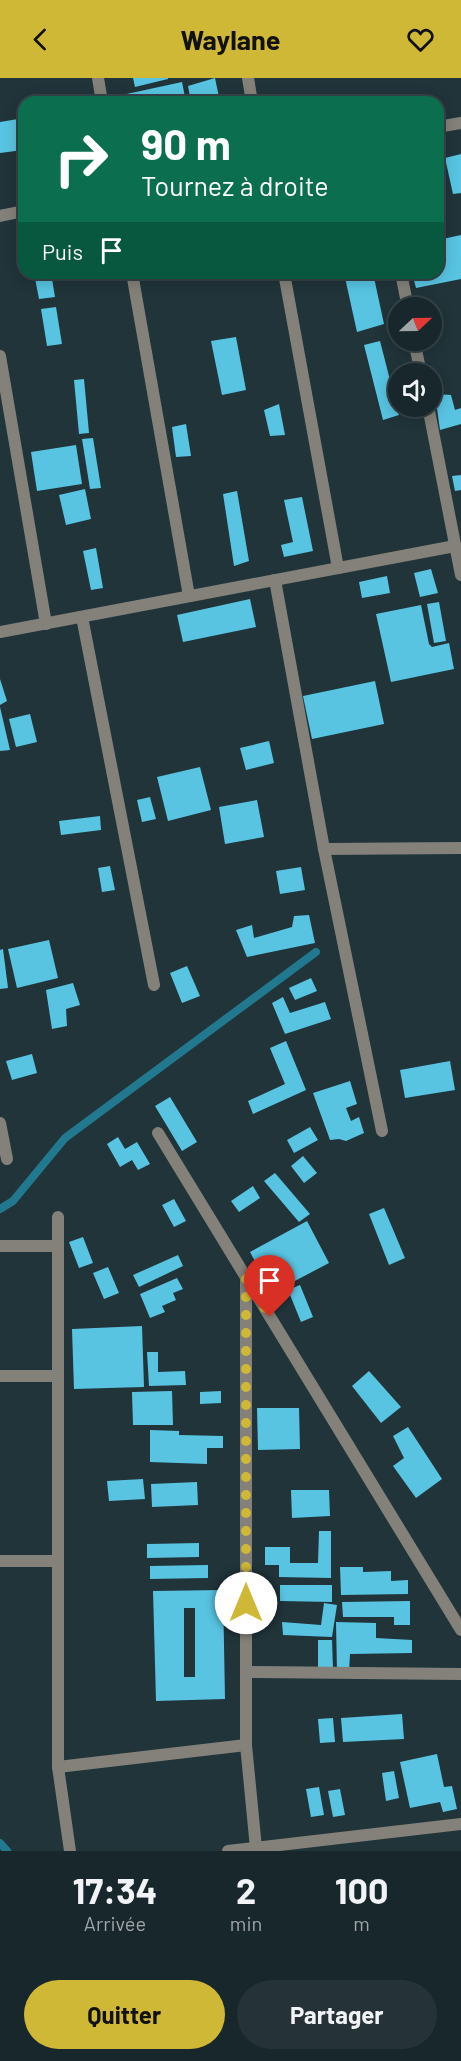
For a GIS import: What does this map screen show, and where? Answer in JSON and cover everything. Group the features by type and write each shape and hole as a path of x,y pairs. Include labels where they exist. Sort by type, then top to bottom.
{"street":[{"path":"98,78 101,96"},
{"path":"248,78 251,96"},
{"path":"444,126 461,123"},
{"path":"0,216 18,212"},
{"path":"133,279 189,596"},
{"path":"285,279 338,568"},
{"path":"402,279 406,297"},
{"path":"0,356 46,624"},
{"path":"430,417 461,575"},
{"path":"0,633 455,546"},
{"path":"275,580 324,849 382,1131"},
{"path":"82,617 154,985"},
{"path":"324,849 461,848"},
{"path":"0,1123 7,1159"},
{"path":"158,1133 461,1630"},
{"path":"58,1217 58,1767 70,1851"},
{"path":"0,1246 58,1246"},
{"path":"246,1278 246,1745 256,1848"},
{"path":"0,1376 58,1376"},
{"path":"0,1561 58,1561"},
{"path":"246,1672 461,1674"},
{"path":"58,1767 246,1745"},
{"path":"228,1851 461,1824"}],"building":[{"path":"133,78 168,78 168,79 135,87"},
{"path":"215,78 219,96 190,96 188,86"},
{"path":"182,82 185,96 122,96"},
{"path":"18,119 18,151 0,153 0,122"},
{"path":"461,154 461,193 453,194 445,158"},
{"path":"461,235 461,279 416,288 414,279 444,279 444,239"},
{"path":"35,279 52,279 55,297 39,299"},
{"path":"345,279 374,279 384,324 357,332"},
{"path":"56,307 62,344 47,346 41,309"},
{"path":"236,337 246,390 222,395 211,341"},
{"path":"380,341 388,372 388,417 393,417 383,420 364,345"},
{"path":"84,379 89,433 79,434 74,380"},
{"path":"442,394 451,395 455,410 461,408 461,424 440,430 438,417 442,417"},
{"path":"279,404 285,435 270,436 264,410"},
{"path":"186,424 191,456 176,457 172,427"},
{"path":"93,438 101,488 90,489 82,439"},
{"path":"76,445 82,484 37,491 31,452"},
{"path":"461,475 461,490 455,491 452,476"},
{"path":"85,489 91,519 66,525 59,495"},
{"path":"237,491 249,561 234,566 223,494"},
{"path":"302,497 313,551 284,557 281,545 293,542 284,500"},
{"path":"96,548 103,588 91,590 83,551"},
{"path":"431,569 438,593 420,597 414,573"},
{"path":"387,576 390,593 362,598 359,582"},
{"path":"250,599 256,627 183,642 177,615"},
{"path":"439,602 446,641 434,643 427,604"},
{"path":"421,605 429,644 432,647 449,643 454,669 391,682 376,614"},
{"path":"0,679 7,701 0,705"},
{"path":"375,681 384,724 312,739 303,696"},
{"path":"0,707 10,750 0,751"},
{"path":"30,714 37,742 16,747 9,719"},
{"path":"269,741 274,763 246,770 240,748"},
{"path":"200,767 211,810 168,821 157,777"},
{"path":"150,797 156,819 142,822 137,800"},
{"path":"257,800 264,837 225,844 219,807"},
{"path":"100,816 101,830 61,835 59,821"},
{"path":"110,866 115,890 102,892 98,868"},
{"path":"301,867 305,890 280,894 276,871"},
{"path":"309,915 315,943 247,957 236,930 252,925 254,938 292,927 294,916"},
{"path":"49,940 58,978 17,988 8,949"},
{"path":"3,949 8,988 0,989 0,950"},
{"path":"187,966 200,996 182,1003 170,973"},
{"path":"311,978 317,991 295,1000 289,988"},
{"path":"73,983 80,1005 66,1009 67,1026 52,1029 46,990"},
{"path":"283,997 290,1013 325,1002 331,1019 285,1034 272,1003"},
{"path":"286,1041 306,1090 253,1114 248,1101 285,1084 270,1048"},
{"path":"32,1054 37,1073 12,1080 6,1061"},
{"path":"450,1061 455,1090 405,1098 400,1070"},
{"path":"350,1081 357,1104 346,1108 351,1121 359,1117 364,1133 346,1141 330,1140 313,1093"},
{"path":"170,1097 197,1142 182,1151 155,1106"},
{"path":"310,1127 318,1140 294,1153 287,1140"},
{"path":"118,1137 125,1149 137,1142 150,1164 138,1170 132,1160 120,1167 107,1144"},
{"path":"303,1156 317,1173 304,1183 291,1166"},
{"path":"275,1173 310,1214 299,1222 264,1181"},
{"path":"253,1186 260,1198 239,1212 231,1201"},
{"path":"174,1199 186,1221 174,1227 162,1205"},
{"path":"384,1208 405,1258 389,1265 369,1214"},
{"path":"307,1221 329,1263 272,1293 250,1252"},
{"path":"83,1237 93,1263 79,1268 69,1242"},
{"path":"178,1255 183,1266 139,1287 133,1275"},
{"path":"108,1267 119,1293 104,1299 93,1273"},
{"path":"177,1278 183,1289 173,1293 176,1300 162,1306 165,1312 150,1318 140,1294"},
{"path":"300,1285 313,1317 301,1322 288,1290"},
{"path":"142,1326 144,1387 74,1389 72,1329"},
{"path":"147,1352 158,1352 158,1372 185,1371 186,1385 149,1386"},
{"path":"369,1371 401,1407 381,1423 352,1386"},
{"path":"172,1391 173,1425 133,1425 132,1392"},
{"path":"221,1391 221,1403 200,1404 200,1392"},
{"path":"257,1408 299,1408 300,1449 258,1450"},
{"path":"408,1427 442,1479 416,1498 393,1466 404,1458 393,1436"},
{"path":"150,1430 179,1431 179,1435 223,1436 223,1448 207,1448 207,1464 150,1462"},
{"path":"143,1479 145,1499 109,1501 107,1481"},
{"path":"197,1482 198,1505 152,1507 151,1484"},
{"path":"291,1490 329,1490 330,1516 292,1518"},
{"path":"319,1531 331,1531 331,1578 279,1577 279,1565 265,1565 265,1547 290,1547 290,1563 318,1563"},
{"path":"199,1543 199,1557 147,1558 147,1544"},
{"path":"208,1565 208,1578 150,1579 150,1566"},
{"path":"340,1567 363,1567 363,1572 391,1571 391,1581 408,1580 408,1594 341,1595"},
{"path":"280,1585 332,1585 332,1602 280,1601"},
{"path":"223,1590 225,1699 156,1701 153,1591","holes":["184,1608 195,1608 195,1677 184,1677"]},
{"path":"410,1601 410,1625 394,1625 394,1617 343,1617 342,1602"},
{"path":"324,1603 337,1605 332,1637 283,1635 282,1622 321,1625"},
{"path":"336,1622 376,1623 376,1638 412,1640 412,1653 350,1654 349,1672 337,1672"},
{"path":"318,1640 332,1640 333,1669 318,1670"},
{"path":"402,1714 404,1739 343,1742 341,1718"},
{"path":"333,1718 335,1742 320,1743 318,1719"},
{"path":"437,1754 444,1787 452,1786 457,1809 443,1812 440,1802 410,1808 400,1762"},
{"path":"394,1771 399,1798 386,1801 382,1773"},
{"path":"319,1787 324,1815 311,1817 306,1789"},
{"path":"340,1789 345,1815 333,1817 328,1791"}],"waterway":[{"path":"0,1209 13,1201 65,1138 316,952"},
{"path":"0,1843 7,1851"}],"route":[{"path":"246,1603 246,1278 270,1317"}]}
